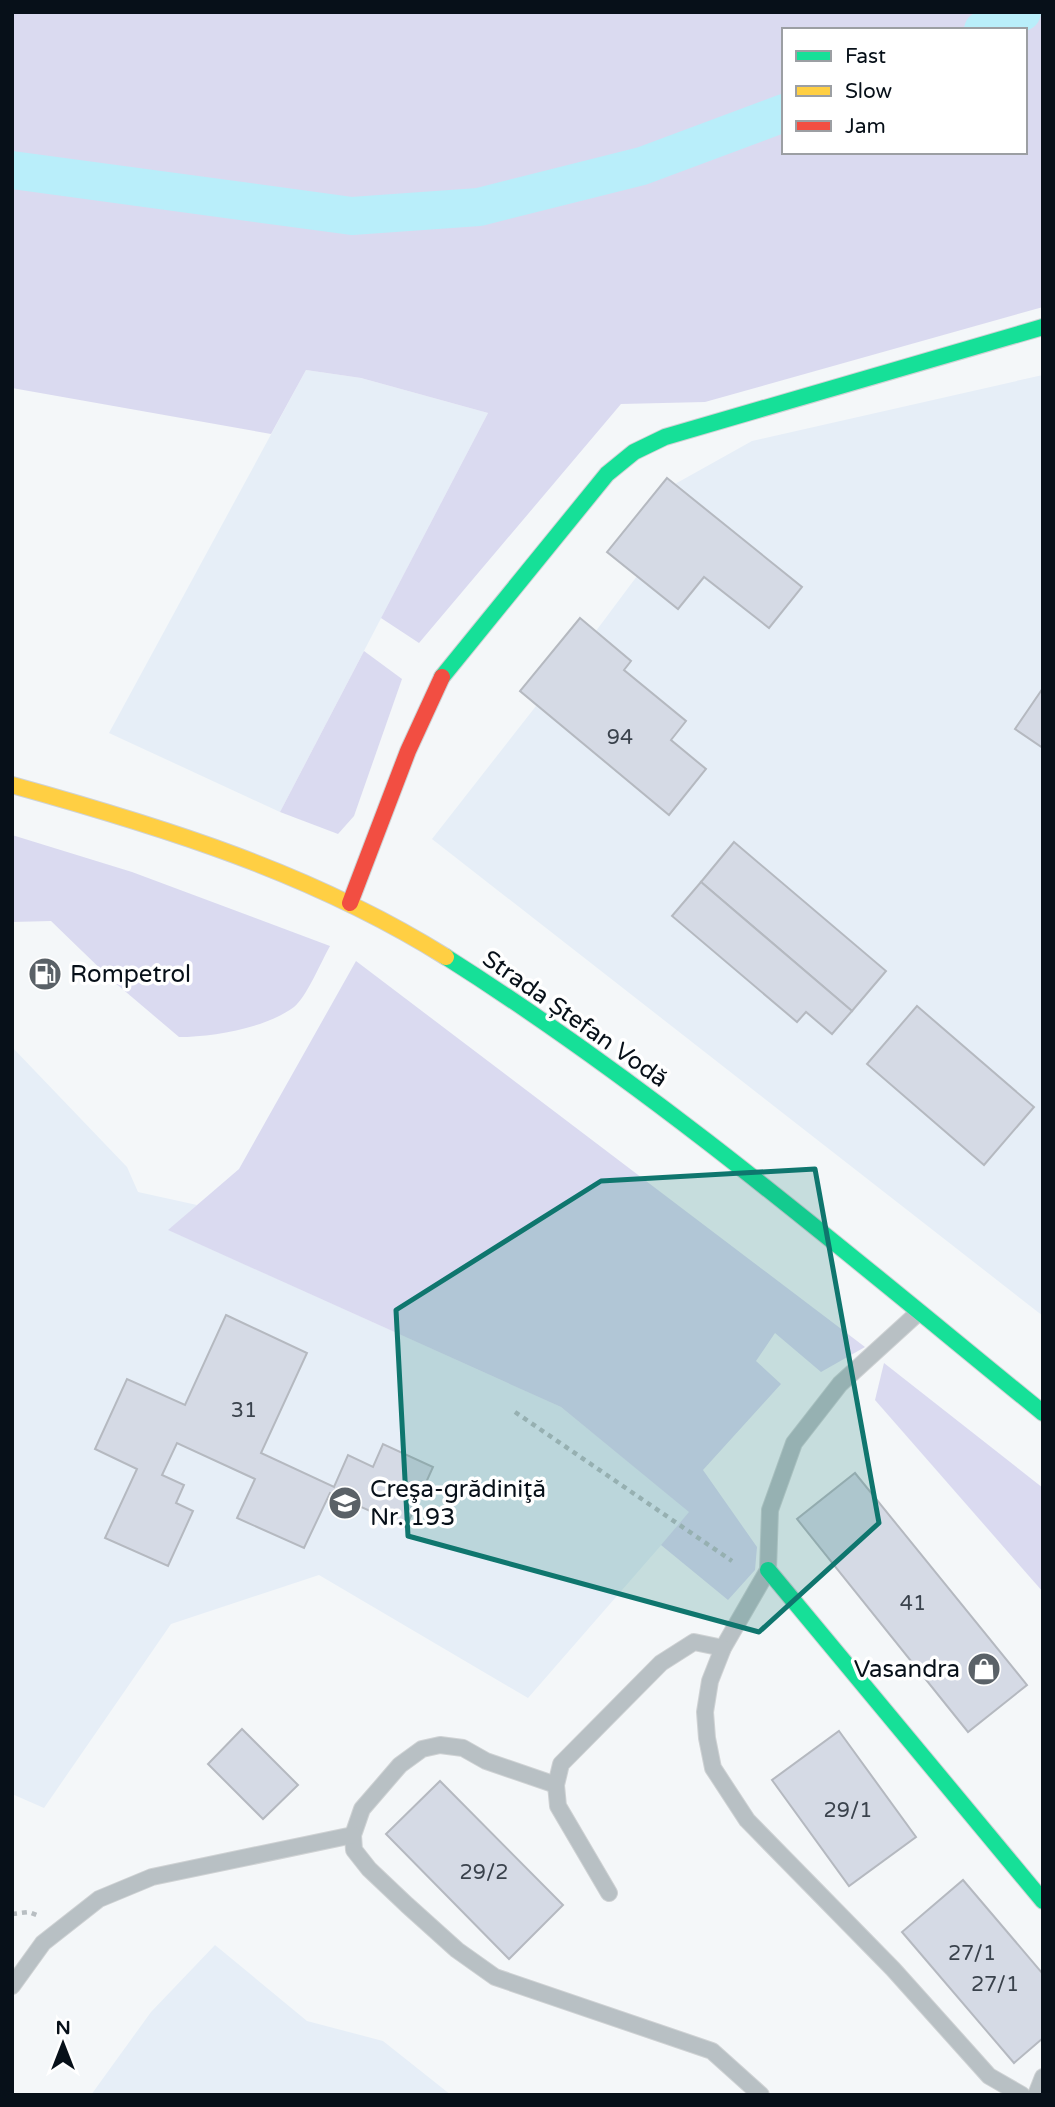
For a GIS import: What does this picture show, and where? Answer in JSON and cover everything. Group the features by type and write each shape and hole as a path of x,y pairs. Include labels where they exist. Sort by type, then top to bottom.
{"main road":[{"path":"350,903 408,751 442,677 607,474 634,452 665,437 1043,327"},
{"name":"Strada Ștefan Vodă","path":"12,785 158,826 350,903 412,936 520,1004 779,1198 1043,1413"},
{"path":"765,1576 1043,1901"}],"lane":[{"path":"919,1312 840,1384 794,1443 771,1510 765,1576 723,1648 710,1681 705,1712 707,1738 713,1768 747,1820 893,1969 989,2076 1022,2095"},
{"path":"609,1894 558,1806 556,1784 561,1764 660,1663 694,1642 723,1648"},
{"path":"556,1784 486,1761 463,1748 440,1745 422,1749 400,1765 362,1809 353,1835 354,1850 369,1870 457,1950 495,1977 712,2051 761,2095"},
{"path":"12,1986 43,1943 99,1899 152,1877 353,1835"},
{"path":"1036,2095 1043,2077"}],"path":[{"path":"515,1412 765,1576"}],"highlighted area":[{"path":"815,1169 879,1523 759,1632 408,1536 396,1310 601,1181"}],"shaded area":[{"path":"12,12 1043,12 1043,307 705,402 621,404 419,643 381,618 488,413 361,378 306,370 271,434 12,388"},
{"path":"306,370 361,378 488,413 280,812 109,733"},
{"path":"1043,375 1043,1316 432,839 536,706 520,691 580,618 596,631 637,576 607,552 667,478 675,484 752,441"},
{"path":"364,651 402,679 354,816 338,834 280,812"},
{"path":"12,835 132,872 330,946 304,996 294,1007 269,1021 239,1030 179,1037 113,981 51,921 12,922"},
{"path":"356,961 865,1347 821,1372 775,1333 756,1361 781,1384 703,1470 757,1547 755,1570 728,1600 661,1545 689,1512 561,1407 168,1230 239,1169"},
{"name":"Creşa-grădiniţă Nr. 193","path":"12,1047 127,1167 138,1192 197,1205 169,1230 561,1407 690,1512 528,1698 319,1575 171,1624 44,1808 12,1794"},
{"path":"884,1363 1043,1488 1043,1592 875,1400"},
{"path":"215,1945 307,2021 383,2041 451,2095 91,2095 151,2012"}],"building":[{"path":"667,478 802,587 769,628 704,577 678,609 607,552"},
{"path":"580,618 631,661 624,670 686,721 671,740 706,769 669,815 520,691"},
{"path":"1043,688 1043,748 1015,729"},
{"path":"734,842 886,971 852,1011 701,882"},
{"path":"701,882 852,1011 832,1034 806,1012 797,1022 672,916"},
{"path":"917,1006 1034,1107 984,1165 867,1064"},
{"path":"226,1315 307,1353 261,1453 334,1487 348,1455 373,1467 383,1444 433,1467 406,1527 330,1493 304,1548 237,1518 255,1479 177,1443 162,1475 184,1485 176,1503 193,1511 168,1566 105,1538 137,1469 95,1449 127,1379 185,1405"},
{"path":"855,1473 1027,1685 968,1732 797,1519"},
{"path":"242,1729 298,1785 263,1819 208,1764"},
{"path":"839,1731 916,1837 849,1886 772,1780"},
{"path":"440,1781 563,1905 509,1959 386,1834"},
{"path":"963,1880 1043,1974 1043,2038 1014,2063 902,1932"}],"waterway":[{"path":"987,28 1022,12"},
{"path":"12,170 352,216 479,207 642,166 782,114"}],"traffic: fast":[{"path":"442,677 607,474 634,452 665,437 1043,327"},
{"path":"446,957 525,1009 677,1119 825,1235 1043,1413"},
{"path":"768,1570 1043,1901"}],"traffic: slow":[{"path":"12,785 125,818 235,855 343,901 446,957"}],"traffic: jam":[{"path":"350,903 408,751 442,677"}],"place":[{"name":"Rompetrol","path":"45,974"},
{"name":"Creşa-grădiniţă Nr. 193","path":"345,1503"},
{"name":"Vasandra","path":"984,1669"}]}
